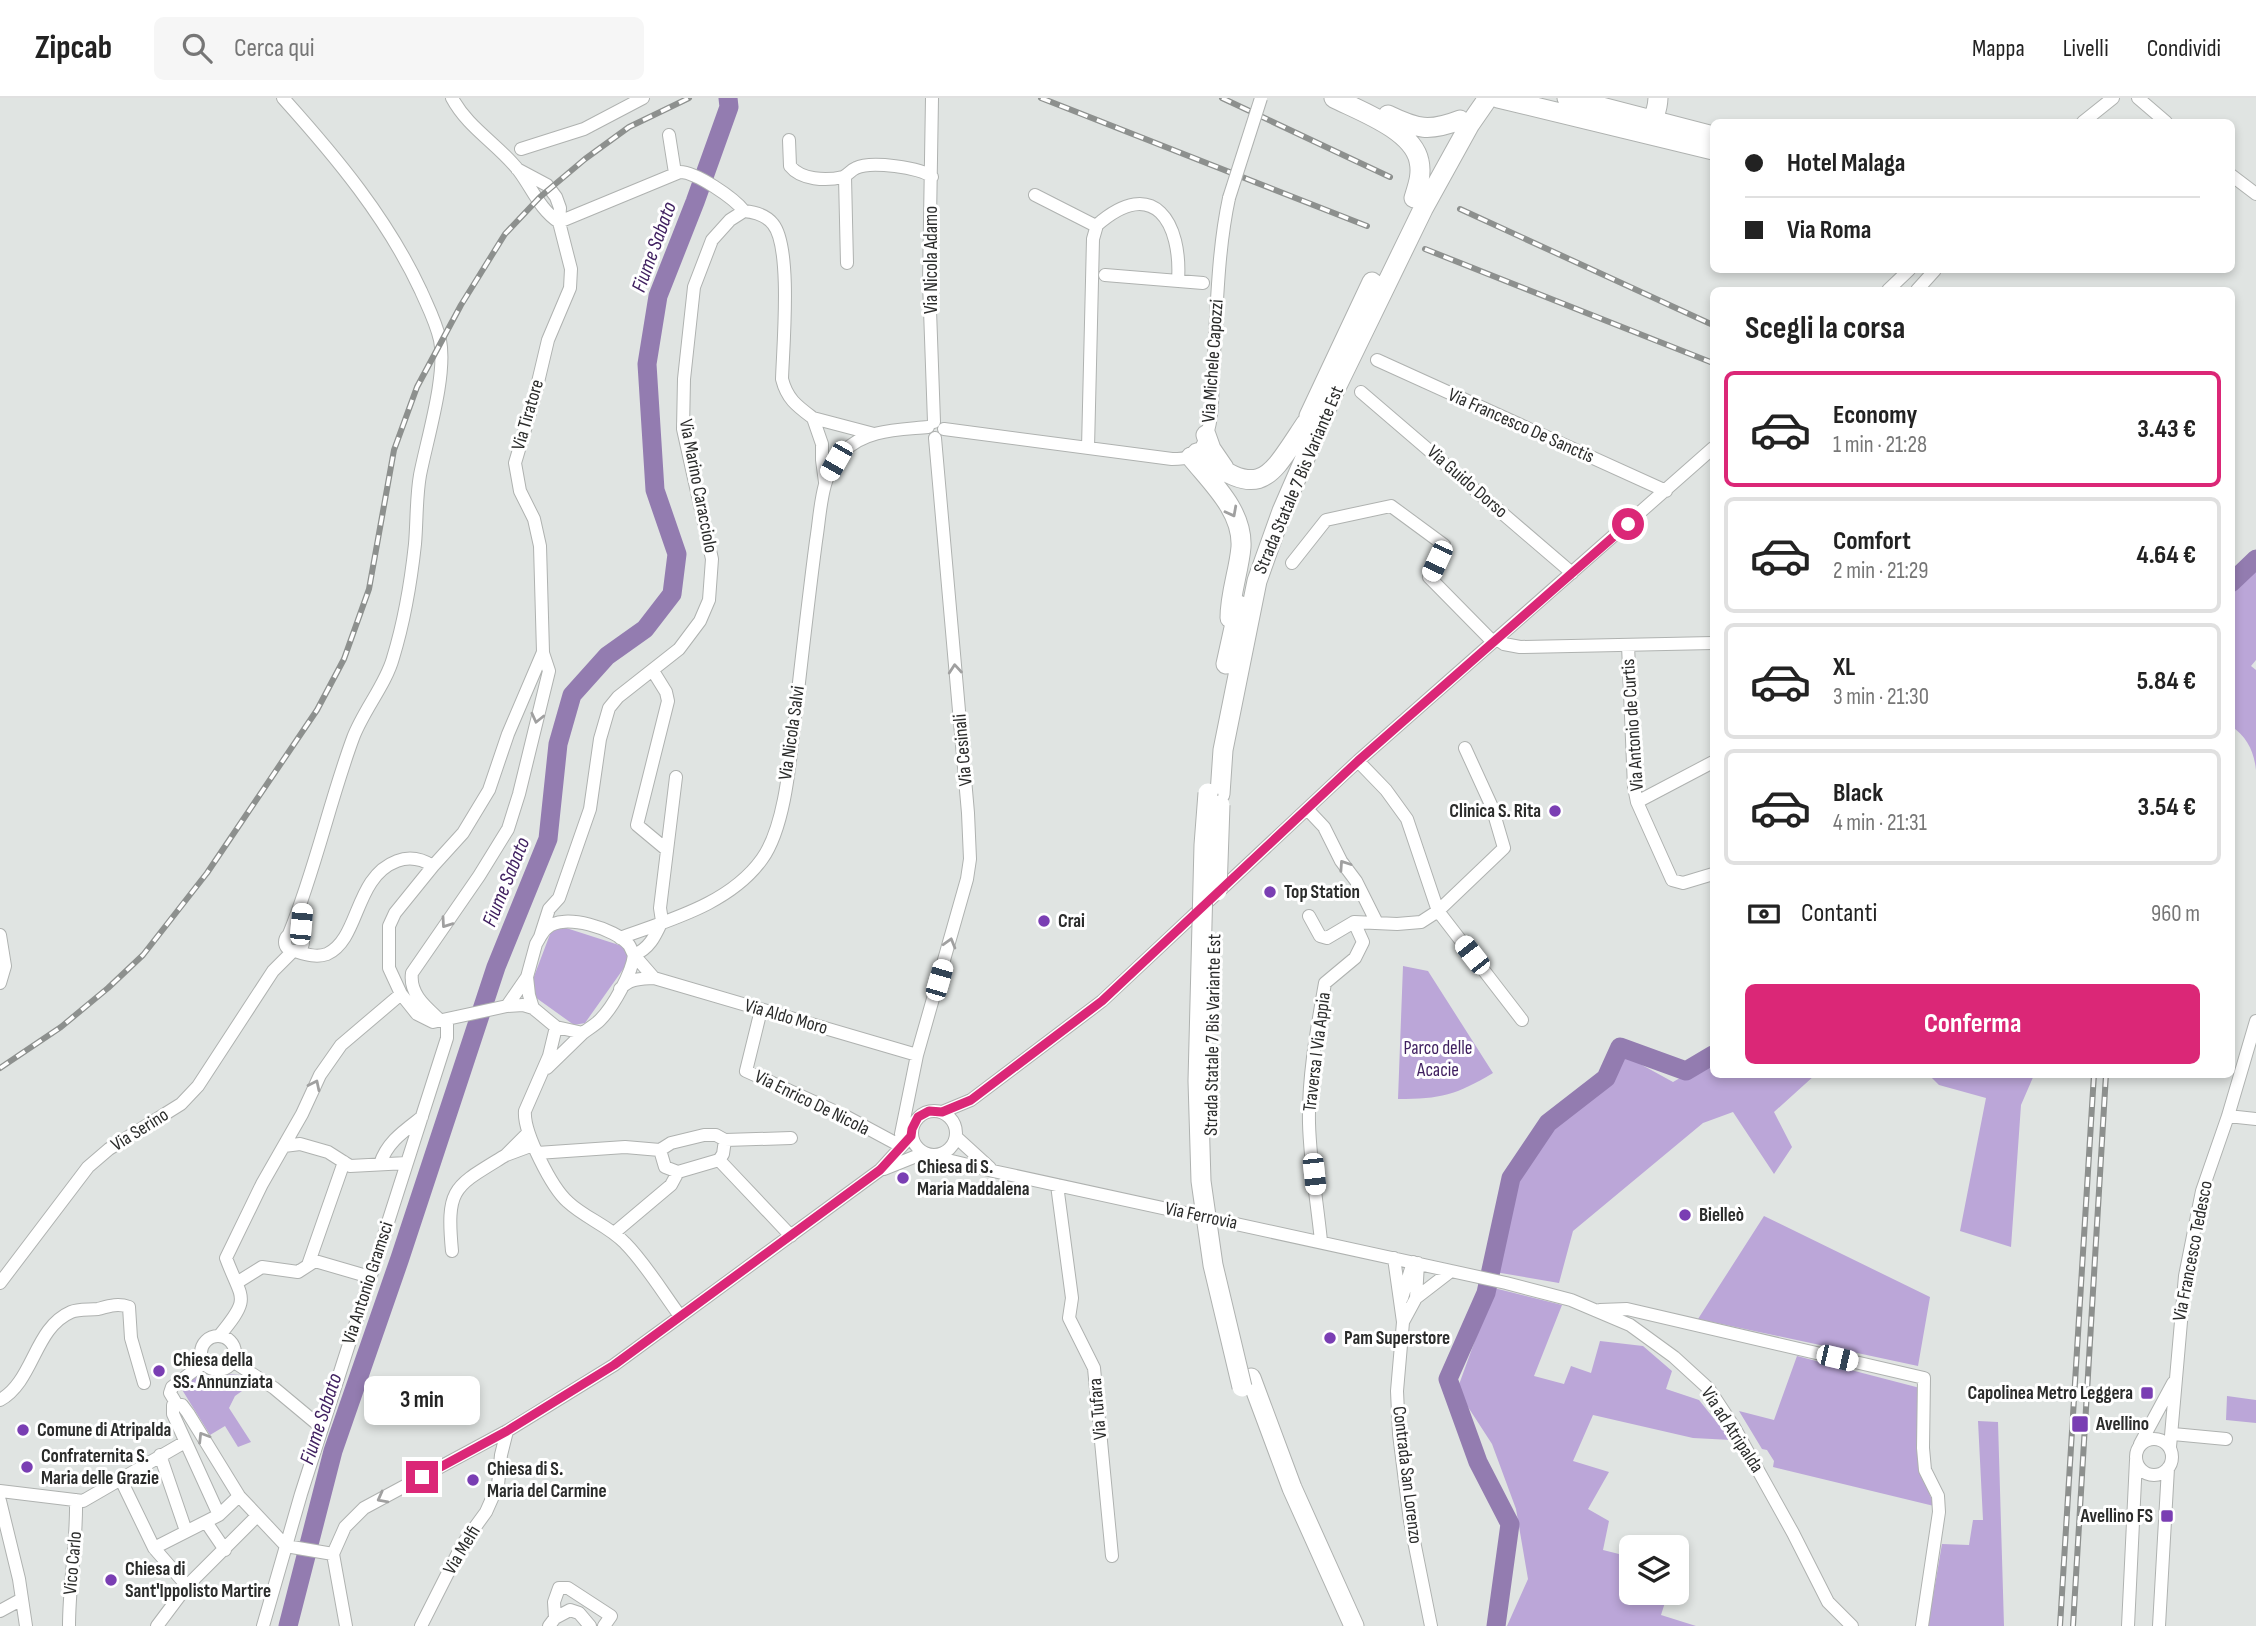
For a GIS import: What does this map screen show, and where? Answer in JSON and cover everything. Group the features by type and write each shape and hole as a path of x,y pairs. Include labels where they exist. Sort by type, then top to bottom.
{"highway":[{"path":"1334,98 1394,129 1411,144 1419,159 1421,175 1414,198"},
{"path":"1353,98 1423,129 1465,122"},
{"name":"Strada Statale 7 Bis Variante Est","path":"1214,794 1257,581 1282,511 1332,396 1465,122 1474,98"},
{"name":"Strada Statale 7 Bis Variante Est","path":"1340,1626 1272,1472 1246,1382 1225,1272 1211,1149 1214,794 1212,746 1231,636 1251,561 1323,383 1414,198 1465,122 1488,98"},
{"path":"1499,98 1710,149"},
{"path":"1574,100 1610,98"},
{"path":"1522,104 1544,104 1638,127 1651,119 1658,108 1658,98"},
{"path":"1667,98 1674,109 1705,134"},
{"path":"1574,100 1705,134"},
{"path":"1194,455 1229,474 1258,480 1270,475 1306,423"},
{"path":"1206,435 1217,460 1229,474"},
{"path":"1194,455 1230,505 1239,526 1241,546 1230,599 1231,636"},
{"name":"Strada Statale 7 Bis Variante Est","path":"1246,1382 1354,1626"}],"street":[{"name":"Via Serino","path":"0,1283 88,1167 109,1149 181,1104 198,1086 294,942 303,899 354,736 393,661 415,545 419,480 440,377 441,342 433,317 411,270 381,219 337,159 283,98"},
{"name":"Via Tiratore","path":"452,98 472,127 517,169 547,212 559,222"},
{"path":"521,149 583,129 643,98"},
{"name":"Via Nicola Adamo","path":"932,98 929,282 935,429"},
{"name":"Via Michele Capozzi","path":"1194,455 1206,435 1210,414 1223,236 1229,198 1261,98"},
{"path":"2087,119 2113,98"},
{"path":"2138,98 2162,119"},
{"path":"669,135 675,173"},
{"path":"789,140 790,166 798,174 818,178 845,177 858,167 908,166 925,171 932,177"},
{"name":"Via Tiratore","path":"443,1020 416,995 412,987 412,973 480,876 508,829 549,671 543,652 539,538 534,519 520,491 515,463 548,340 570,288 571,269 559,222 560,208 557,199 547,185 517,169"},
{"path":"559,222 675,173 691,174 727,196 744,211 758,213 768,219 774,225 782,243 784,262 782,379 785,393 793,403 813,418 874,434"},
{"path":"845,177 847,263"},
{"path":"2235,178 2256,194"},
{"path":"1035,195 1097,226"},
{"path":"557,199 577,208 590,209"},
{"path":"1088,448 1093,239 1097,226 1106,217 1130,204 1144,203 1154,207 1162,213 1171,227 1177,255 1178,281"},
{"name":"Via Marino Caracciolo","path":"540,937 549,909 559,898 590,809 600,739 609,708 618,696 679,649 691,635 709,600 712,559 683,429 684,379 694,286 712,240 730,220 744,211"},
{"path":"1891,287 1906,273"},
{"path":"1920,287 1931,273"},
{"path":"1105,275 1203,284"},
{"name":"Via Francesco De Sanctis","path":"1377,360 1665,491"},
{"name":"Via Guido Dorso","path":"1362,392 1572,573"},
{"path":"813,418 822,444 825,484"},
{"path":"825,484 836,461 859,439 874,434 935,429 1172,459 1194,455"},
{"name":"Via Cesinali","path":"907,1132 909,1087 954,930 970,859 935,429"},
{"path":"822,451 836,461"},
{"path":"942,1112 971,1100 1102,1001 1358,761 1710,451"},
{"name":"Via Nicola Salvi","path":"620,938 710,902 745,878 762,859 776,828 789,765 825,484"},
{"path":"1292,563 1326,520 1391,506 1444,545 1429,577 1495,640 1504,644 1520,647 1710,643"},
{"name":"Via Antonio de Curtis","path":"1628,645 1633,776 1637,802 1672,880 1683,883 1710,875"},
{"name":"Via Tiratore","path":"401,994 389,968 388,926 395,913 463,833 489,790 508,734 543,652"},
{"path":"653,671 666,692 668,701 637,825 667,850"},
{"path":"1309,916 1320,936 1327,938 1354,922 1421,922 1438,911 1504,848 1492,807 1465,748"},
{"path":"1358,761 1386,790 1407,819 1438,911 1522,1020"},
{"path":"1637,802 1710,764"},
{"path":"654,978 649,962 652,942 662,921 660,911 676,776"},
{"path":"1307,809 1324,827 1377,923"},
{"path":"294,942 317,956 333,950 348,932 371,881 390,863 403,858 413,858 424,860 433,866"},
{"path":"559,898 566,920"},
{"path":"507,1006 527,977 540,937 547,928 566,920 611,932 629,945 654,978"},
{"name":"Traversa I Via Appia","path":"1321,1241 1309,1126 1309,1099 1316,1032 1325,983 1356,958 1363,942 1354,922"},
{"path":"0,935 5,966 0,984"},
{"path":"634,955 652,942"},
{"path":"540,1075 601,1019 631,967 634,955"},
{"path":"527,977 533,1008"},
{"path":"619,990 636,979 654,978"},
{"name":"Via Aldo Moro","path":"654,978 917,1055"},
{"path":"219,1336 230,1340 236,1350 234,1362 219,1371 204,1363 201,1353 204,1342 219,1336 242,1305 242,1293 226,1258 320,1075 341,1045 401,994 423,1018 433,1022 523,1005 533,1008 556,1027 583,1034"},
{"name":"Via Enrico De Nicola","path":"761,1010 747,1072 845,1116 895,1151"},
{"name":"Via Antonio Gramsci","path":"263,1626 322,1428 447,1038 443,1020"},
{"name":"Via Francesco Tedesco","path":"2170,1447 2185,1276 2202,1191 2256,1021"},
{"path":"556,1027 554,1042 525,1111 533,1144 559,1193 626,1243 680,1316"},
{"path":"909,1087 923,1113"},
{"path":"880,1170 927,1154 938,1155 950,1149 971,1100"},
{"path":"346,1626 333,1554 345,1527 364,1508 507,1431 614,1365 880,1170 923,1113 936,1111 949,1116 956,1133 993,1171"},
{"path":"2228,1116 2256,1119"},
{"path":"380,1164 385,1149 422,1117"},
{"path":"907,1132 915,1145 927,1154"},
{"path":"452,1251 449,1217 456,1191 467,1179 506,1155 533,1144 660,1150 671,1143 704,1135 716,1135 725,1140 791,1138"},
{"path":"660,1150 666,1167 678,1172 719,1160 723,1154 725,1140"},
{"path":"284,1146 300,1144 328,1152 350,1166 407,1163"},
{"name":"Via Ferrovia","path":"927,1154 993,1171 1471,1275"},
{"path":"719,1160 790,1236"},
{"path":"308,1265 344,1162"},
{"path":"614,1233 671,1185 678,1172"},
{"name":"Via Tufara","path":"1057,1185 1072,1298 1069,1318 1094,1368 1112,1556"},
{"name":"Contrada San Lorenzo","path":"1394,1258 1403,1322 1397,1378 1399,1434 1410,1521 1431,1626"},
{"path":"237,1282 262,1267 298,1272 315,1261 370,1277"},
{"name":"Contrada San Lorenzo","path":"1400,1305 1416,1263"},
{"name":"Contrada San Lorenzo","path":"1416,1263 1416,1298"},
{"name":"Contrada San Lorenzo","path":"1403,1322 1416,1298 1451,1271"},
{"name":"Via ad Atripalda","path":"1471,1275 1571,1300 1630,1325 1674,1357 1709,1389 1740,1436 1828,1602 1852,1626"},
{"path":"0,1400 20,1381 46,1335 56,1323 71,1312 120,1304 129,1307 131,1338 144,1383"},
{"path":"1593,1310 1628,1310 1924,1378 1925,1470 1938,1496 1939,1512 1922,1626"},
{"path":"234,1362 274,1388 322,1428"},
{"path":"204,1363 172,1387 170,1393 176,1403 182,1405 188,1413 239,1496 288,1548 333,1554"},
{"path":"2128,1626 2137,1453 2176,1377"},
{"path":"176,1403 172,1407 173,1415 219,1515"},
{"name":"Via Melfi","path":"421,1626 462,1545 486,1512 498,1485 507,1431"},
{"path":"2173,1434 2226,1439"},
{"path":"2134,1491 2139,1480 2158,1472 2172,1458 2170,1447 2161,1439 2148,1439 2137,1453 2138,1466 2158,1472"},
{"path":"0,1491 83,1501 186,1442"},
{"path":"160,1455 186,1531"},
{"path":"2158,1472 2166,1493 2159,1626"},
{"path":"121,1480 154,1548 187,1587"},
{"path":"154,1548 219,1515 239,1496"},
{"name":"Vico Carlo","path":"69,1626 71,1576 77,1533 76,1500"},
{"path":"0,1501 26,1626"},
{"path":"157,1626 187,1587 257,1516"},
{"path":"206,1522 225,1550"},
{"path":"552,1622 559,1588 568,1588 611,1616 604,1626"},
{"path":"0,1611 22,1599"},
{"path":"552,1622 570,1610 579,1613 590,1626"}],"green space":[{"path":"2256,559 2256,660 2251,666 2256,670 2256,770 2249,745 2235,730 2235,579"},
{"path":"563,927 619,945 627,949 631,958 585,1023 574,1025 535,997 530,987 552,929"},
{"name":"Parco delle Acacie","path":"1403,966 1428,971 1493,1073 1448,1094 1398,1099"},
{"path":"1622,1054 1673,1082 1710,1061 1710,1078 1812,1078 1774,1112 1792,1147 1774,1174 1733,1112 1703,1123 1573,1231 1559,1283 1495,1272 1516,1182 1548,1128 1609,1082"},
{"path":"1932,1078 2033,1078 2021,1105 2011,1247 1960,1231 1986,1098 1939,1085"},
{"path":"1764,1216 1930,1297 1918,1366 1698,1319"},
{"path":"1494,1288 1562,1305 1534,1376 1564,1384 1571,1366 1591,1373 1600,1341 1643,1346 1672,1371 1666,1389 1699,1400 1731,1440 1693,1438 1593,1415 1573,1461 1609,1472 1588,1509 1609,1521 1603,1550 1619,1554 1619,1605 1664,1605 1661,1615 1696,1626 1507,1626 1528,1579 1516,1509 1492,1444 1457,1390"},
{"path":"1797,1356 1920,1388 1922,1473 1934,1506 1773,1467 1774,1461 1767,1450 1762,1449 1739,1411 1774,1420"},
{"path":"242,1375 249,1386 235,1396 229,1408 251,1442 238,1447 225,1426 210,1435 181,1388 197,1376"},
{"path":"2227,1396 2256,1400 2256,1423 2226,1420"},
{"path":"1978,1421 1998,1422 2004,1626 1928,1626 1942,1544 1969,1545 1973,1520 1983,1520"}],"waterway":[{"name":"Fiume Sabato","path":"288,1626 333,1451 496,967 548,839 558,744 572,695 607,656 645,629 672,594 677,554 655,490 647,364 658,296 729,107 728,98"},
{"path":"2235,579 2256,559"},
{"path":"1496,1626 1510,1524 1478,1462 1448,1379 1486,1293 1511,1178 1548,1123 1606,1078 1620,1047 1686,1071 1710,1057"}],"railway":[{"path":"0,1068 61,1027 143,955 207,873 317,710 344,659 369,589 394,450 417,387 461,305 505,234 540,197 585,159 629,127 689,98"},
{"path":"1041,98 1367,226"},
{"path":"1222,98 1390,177"},
{"path":"1460,209 1710,324"},
{"path":"1425,249 1710,362"},
{"path":"2060,1626 2094,1078"},
{"path":"2073,1626 2106,1078"}],"place":[{"name":"Clinica S. Rita","path":"1555,811"},
{"name":"Top Station","path":"1270,892"},
{"name":"Crai","path":"1044,921"},
{"name":"Chiesa di S. Maria Maddalena","path":"903,1178"},
{"name":"Bielleò","path":"1685,1215"},
{"name":"Pam Superstore","path":"1330,1338"},
{"name":"Chiesa della SS. Annunziata","path":"159,1371"},
{"name":"Capolinea Metro Leggera","path":"2147,1393"},
{"name":"Avellino","path":"2080,1424"},
{"name":"Comune di Atripalda","path":"23,1430"},
{"name":"Confraternita S. Maria delle Grazie","path":"27,1467"},
{"name":"Chiesa di S. Maria del Carmine","path":"473,1480"},
{"name":"Avellino FS","path":"2167,1516"},
{"name":"Chiesa di Sant'Ippolisto Martire","path":"111,1580"}],"route":[{"path":"422,1477 507,1431 614,1365 880,1170 911,1136 914,1123 923,1113 942,1112 971,1100 1102,1001 1358,761 1628,524"}]}
